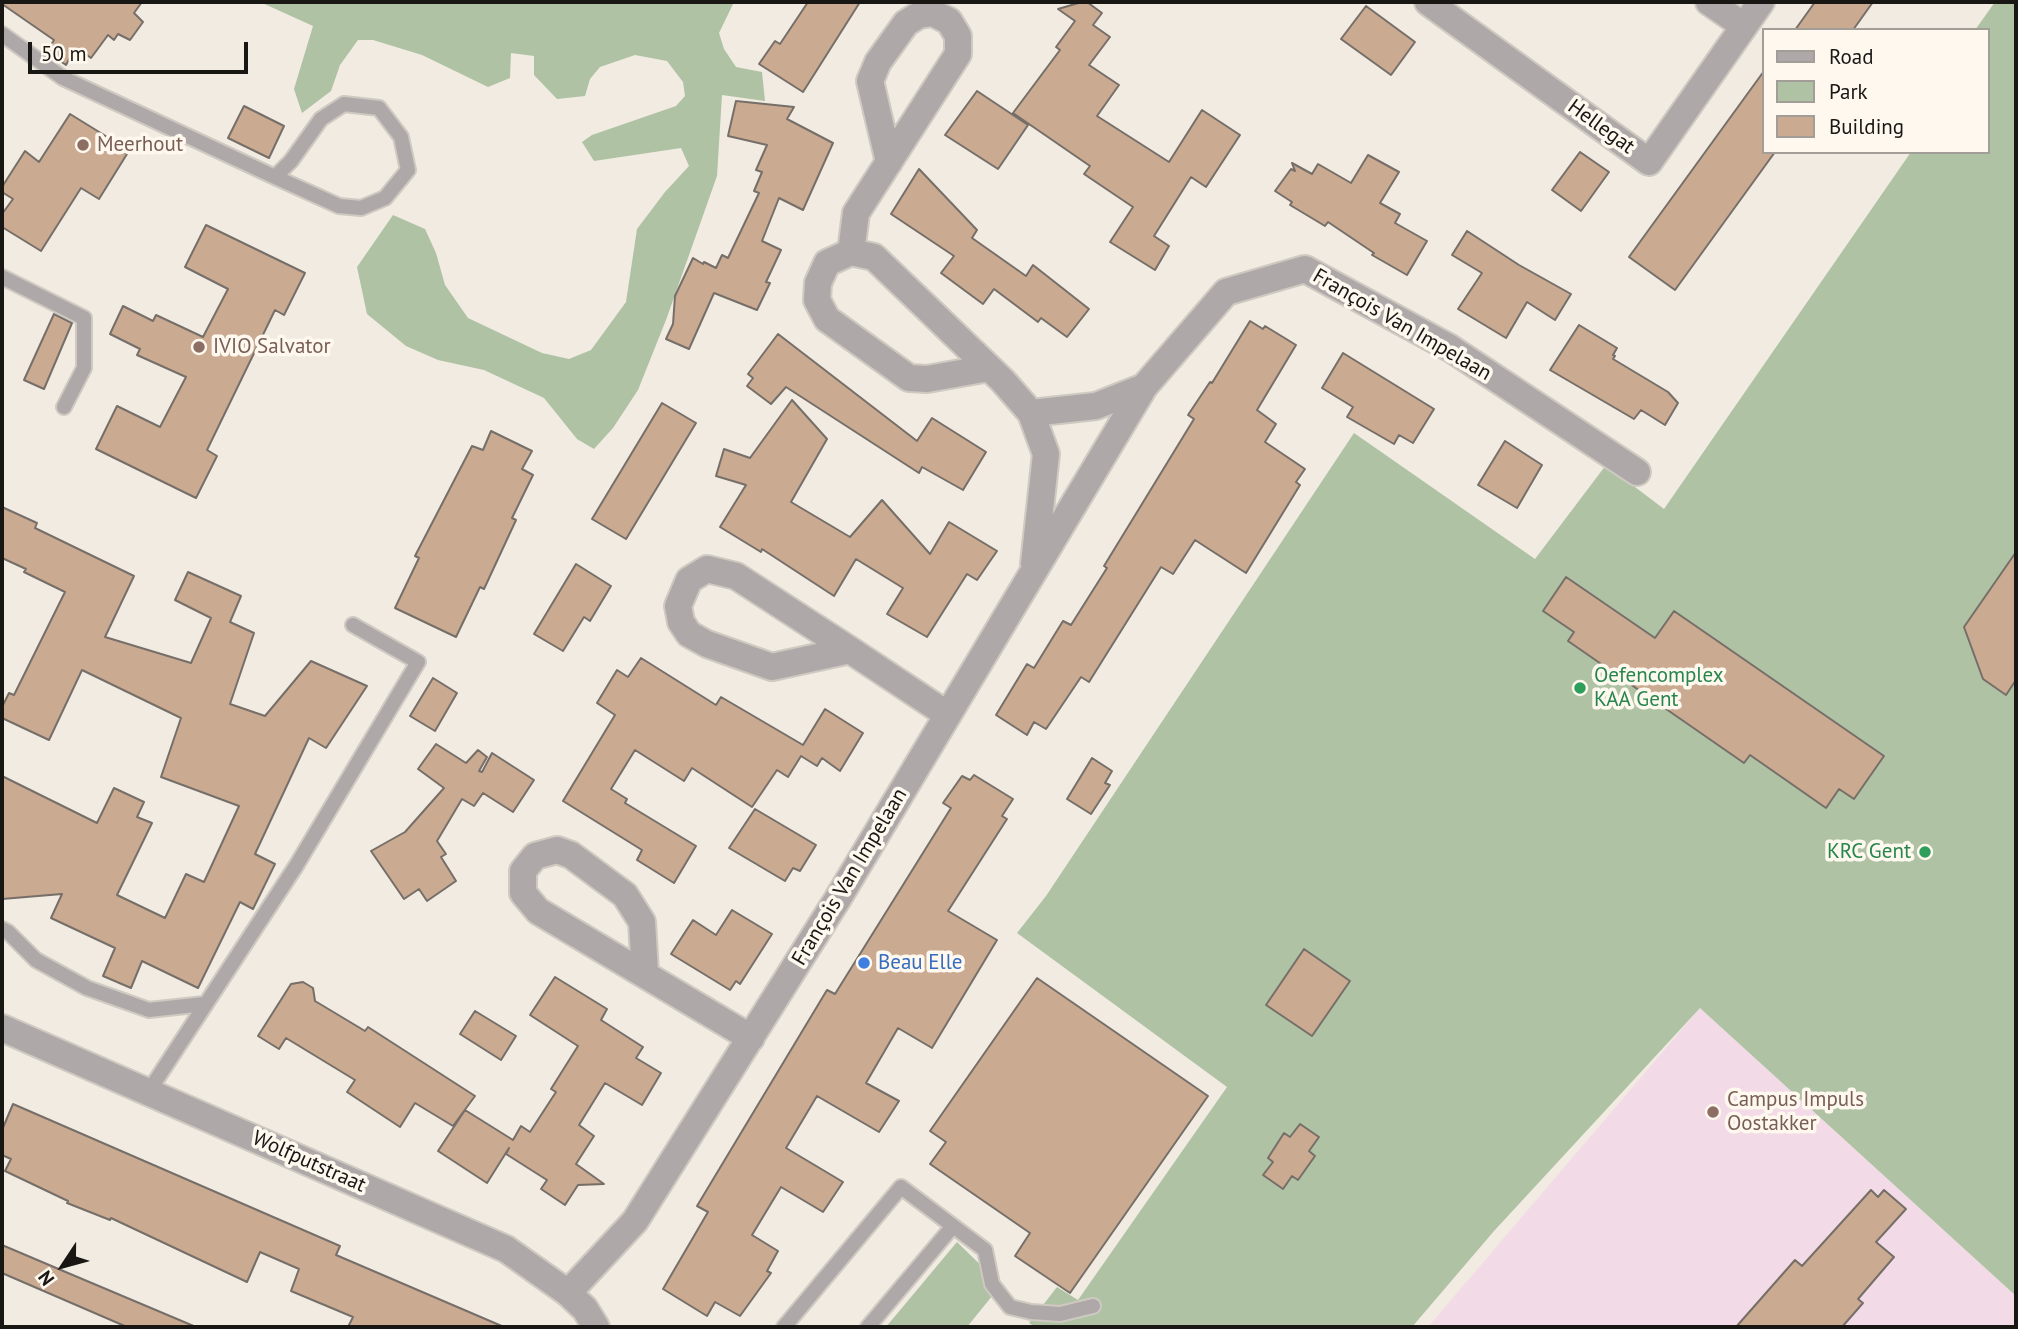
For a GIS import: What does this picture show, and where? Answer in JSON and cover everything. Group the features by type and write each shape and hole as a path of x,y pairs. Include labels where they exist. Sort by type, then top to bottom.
{"street":[{"name":"Hellegat","path":"1428,2 1649,162 1761,2"},
{"path":"1710,2 1744,26"},
{"path":"888,162 870,80 878,62 906,23 919,15 933,13 949,20 954,28 958,36 958,54 856,213 851,252 827,263 818,283 817,300 827,319 909,378 927,379 989,368"},
{"name":"François Van Impelaan","path":"851,252 874,257 989,368 1031,413 1046,454 1033,573"},
{"name":"François Van Impelaan","path":"568,1293 635,1221 751,1038 1144,387 1226,292 1305,269 1450,348 1637,472"},
{"name":"François Van Impelaan","path":"1031,413 1096,406 1144,387"},
{"path":"850,650 772,667 707,644 689,634 681,622 678,606 689,580 706,569 736,576 850,650 948,715"},
{"path":"645,974 642,922 625,895 571,855 557,850 535,856 523,872 523,893 538,911 751,1038"},
{"name":"Wolfputstraat","path":"2,1028 506,1249 568,1293 585,1309 596,1327"}],"lane":[{"path":"2,34 63,78 275,177 339,206 361,208 384,198 408,170 401,137 379,108 344,104 321,119 291,161 275,177"},
{"path":"2,277 84,318 84,368 64,407"},
{"path":"149,1091 296,866 418,662 353,625"},
{"path":"2,929 36,960 86,988 149,1010 204,1004"},
{"path":"784,1327 901,1187 985,1250 992,1284 1010,1307 1060,1314 1093,1306"},
{"path":"868,1327 953,1226"}],"shaded area":[{"name":"Campus Impuls Oostakker","path":"1700,1008 2016,1296 2016,1327 1428,1327"}],"green space":[{"path":"260,2 734,2 719,33 724,49 736,67 762,72 765,101 722,95 717,176 666,320 638,390 613,428 594,449 577,439 544,398 484,370 438,360 406,346 367,314 357,267 393,215 425,229 436,253 445,285 468,318 542,353 569,359 591,350 626,302 637,229 689,166 681,148 594,161 582,142 592,135 676,106 685,96 683,82 667,61 635,55 600,67 590,79 585,96 557,99 534,75 534,56 511,53 510,78 488,87 422,55 373,40 358,40 340,65 331,91 302,113 294,89 313,26"},
{"name":"Oefencomplex KAA Gent","path":"1995,2 2016,2 2016,1296 1700,1008 1494,1231 1412,1327 1035,1327 1029,1323 1057,1287 1078,1300 1227,1087 1017,933 1046,896 1354,433 1535,559 1606,465 1664,509 1910,154 1990,154 1990,28 1976,28"},
{"path":"957,1242 1001,1285 967,1327 886,1327"}],"building":[{"path":"2,2 142,2 134,13 143,22 130,40 118,34 114,40 108,35 91,58 84,53 80,59 72,54 66,65 47,52 54,40"},
{"path":"808,2 860,2 803,92 759,64 775,41 780,44"},
{"path":"1087,2 1102,13 1093,25 1110,37 1089,65 1119,85 1097,116 1169,162 1202,110 1240,135 1206,187 1191,177 1154,236 1169,246 1155,270 1110,242 1133,207 1084,174 1090,166 1013,113 1060,50 1056,47 1075,21 1058,9"},
{"path":"1815,2 1873,2 1854,28 1796,28"},
{"path":"1366,6 1415,42 1391,75 1341,39"},
{"path":"1762,74 1762,154 1774,154 1675,290 1629,257"},
{"path":"977,91 1028,125 998,169 945,135"},
{"path":"736,101 794,107 787,119 833,143 803,210 779,198 762,241 781,250 757,310 714,293 689,349 666,339 673,324 675,296 693,258 716,268 722,255 728,258 759,193 754,191 762,172 756,170 767,145 728,136"},
{"path":"244,106 284,126 269,158 228,138"},
{"path":"70,114 117,143 114,146 127,154 99,199 81,188 41,251 2,227 2,214 13,199 2,192 2,187 25,151 39,162"},
{"path":"1580,152 1609,172 1581,211 1552,190"},
{"path":"1368,155 1399,172 1380,203 1400,214 1395,223 1427,241 1407,275 1372,255 1374,253 1328,222 1325,226 1290,205 1292,202 1275,191 1291,169 1295,171 1292,163 1312,174 1318,164 1351,183"},
{"path":"919,169 977,230 972,238 1026,276 1033,265 1089,309 1067,337 1041,318 1038,322 994,289 983,304 941,273 954,256 891,214"},
{"path":"206,225 305,273 284,315 275,310 207,450 217,456 196,498 96,449 117,406 160,427 186,377 137,355 140,349 110,334 123,306 153,321 156,315 203,337 228,289 185,267"},
{"path":"1467,231 1519,265 1571,294 1555,320 1527,302 1506,338 1458,309 1482,273 1452,255"},
{"path":"54,314 72,323 44,389 24,380"},
{"path":"1250,321 1263,329 1265,326 1296,345 1257,410 1276,424 1265,442 1305,469 1296,482 1300,485 1246,573 1195,540 1173,574 1161,567 1089,682 1081,677 1046,729 1034,722 1027,735 996,715 1027,664 1034,668 1063,621 1071,625 1194,419 1188,415 1210,382 1212,383"},
{"path":"1579,325 1617,348 1613,359 1668,392 1678,403 1665,425 1641,410 1634,419 1550,370"},
{"path":"778,334 917,441 932,418 986,452 963,490 922,467 919,473 786,387 771,404 747,386 753,378 748,374"},
{"path":"1343,353 1434,409 1413,443 1399,435 1394,444 1347,417 1353,407 1322,388"},
{"path":"792,400 827,439 791,502 850,537 882,500 930,554 949,522 997,551 977,580 967,574 927,637 887,614 903,588 856,559 834,596 762,549 761,552 720,527 746,485 716,476 724,449 750,458"},
{"path":"662,403 696,423 626,539 592,519"},
{"path":"491,431 532,451 522,469 533,475 512,518 516,520 484,589 480,587 456,637 395,608 419,558 415,556 472,446 483,450"},
{"path":"1505,441 1542,465 1517,508 1478,485"},
{"path":"2,507 37,523 35,528 134,576 105,637 191,663 211,618 175,600 188,572 241,596 230,622 254,633 230,704 265,716 311,661 367,686 326,748 309,738 255,854 275,864 253,909 240,902 198,988 142,961 131,988 103,976 115,948 51,918 62,894 2,899 2,776 97,823 114,788 144,802 137,817 152,823 117,895 165,918 186,874 204,882 239,806 161,777 181,718 82,670 49,740 2,718 2,707 9,693 14,695 65,592 2,558"},
{"path":"2016,552 2016,680 2006,695 1983,679 1964,627"},
{"path":"576,564 611,586 590,621 584,617 563,651 534,634"},
{"path":"1566,577 1655,638 1674,611 1884,756 1854,799 1839,789 1826,808 1750,755 1744,763 1568,641 1574,632 1543,611"},
{"path":"641,658 716,705 721,697 803,745 825,709 863,733 840,771 822,758 817,766 801,756 788,777 777,770 752,807 692,768 684,781 635,750 611,789 627,799 625,803 696,846 674,883 637,860 642,850 563,801 615,715 597,703 617,670 628,677"},
{"path":"433,678 457,693 435,731 410,716"},
{"path":"436,744 466,763 478,750 487,757 479,771 482,772 492,753 534,780 513,812 483,793 474,806 462,799 437,841 446,854 441,857 456,881 427,901 419,889 404,899 371,851 405,832 444,788 418,769"},
{"path":"1092,758 1112,771 1105,783 1110,785 1091,814 1067,799"},
{"path":"974,775 1013,799 1002,816 1007,819 948,911 997,940 932,1048 898,1028 866,1083 899,1101 879,1132 817,1096 786,1148 843,1182 823,1212 781,1187 752,1235 778,1251 767,1271 771,1273 740,1316 715,1302 707,1316 663,1289 708,1212 697,1206 827,990 835,994 951,808 943,803 962,776 970,780"},
{"path":"755,809 816,845 800,871 793,868 785,881 729,848"},
{"path":"732,910 772,934 740,984 736,981 730,990 671,954 693,920 716,935"},
{"path":"1304,949 1350,981 1312,1036 1266,1005"},
{"path":"555,977 607,1009 601,1020 643,1047 636,1058 661,1073 642,1105 605,1083 579,1125 594,1136 576,1164 604,1184 578,1185 565,1205 541,1189 547,1180 506,1154 509,1148 487,1183 438,1151 465,1110 513,1140 521,1126 530,1132 556,1092 551,1089 578,1046 530,1015"},
{"path":"1037,978 1208,1096 1070,1293 1015,1256 1030,1233 930,1164 946,1142 930,1131"},
{"path":"303,982 313,988 315,1001 365,1031 368,1027 475,1096 453,1126 415,1103 400,1127 347,1092 355,1080 286,1038 279,1049 258,1036 291,984"},
{"path":"475,1011 516,1036 501,1060 460,1034"},
{"path":"13,1104 340,1246 336,1255 504,1327 348,1327 353,1317 291,1291 299,1269 260,1252 247,1282 111,1218 110,1220 67,1203 68,1201 5,1171 11,1159 2,1155 2,1130"},
{"path":"1300,1124 1319,1137 1309,1151 1315,1156 1298,1180 1292,1176 1283,1189 1263,1175 1273,1162 1268,1158 1284,1133 1290,1137"},
{"path":"1871,1190 1878,1197 1884,1190 1906,1209 1876,1242 1894,1257 1858,1299 1863,1303 1842,1327 1736,1327 1795,1260 1802,1266"},
{"path":"2,1245 196,1327 127,1327 2,1273"}],"place":[{"name":"Meerhout","path":"83,145"},
{"name":"IVIO Salvator","path":"199,347"},
{"name":"Oefencomplex KAA Gent","path":"1580,688"},
{"name":"KRC Gent","path":"1925,852"},
{"name":"Beau Elle","path":"864,963"},
{"name":"Campus Impuls Oostakker","path":"1713,1112"}]}
